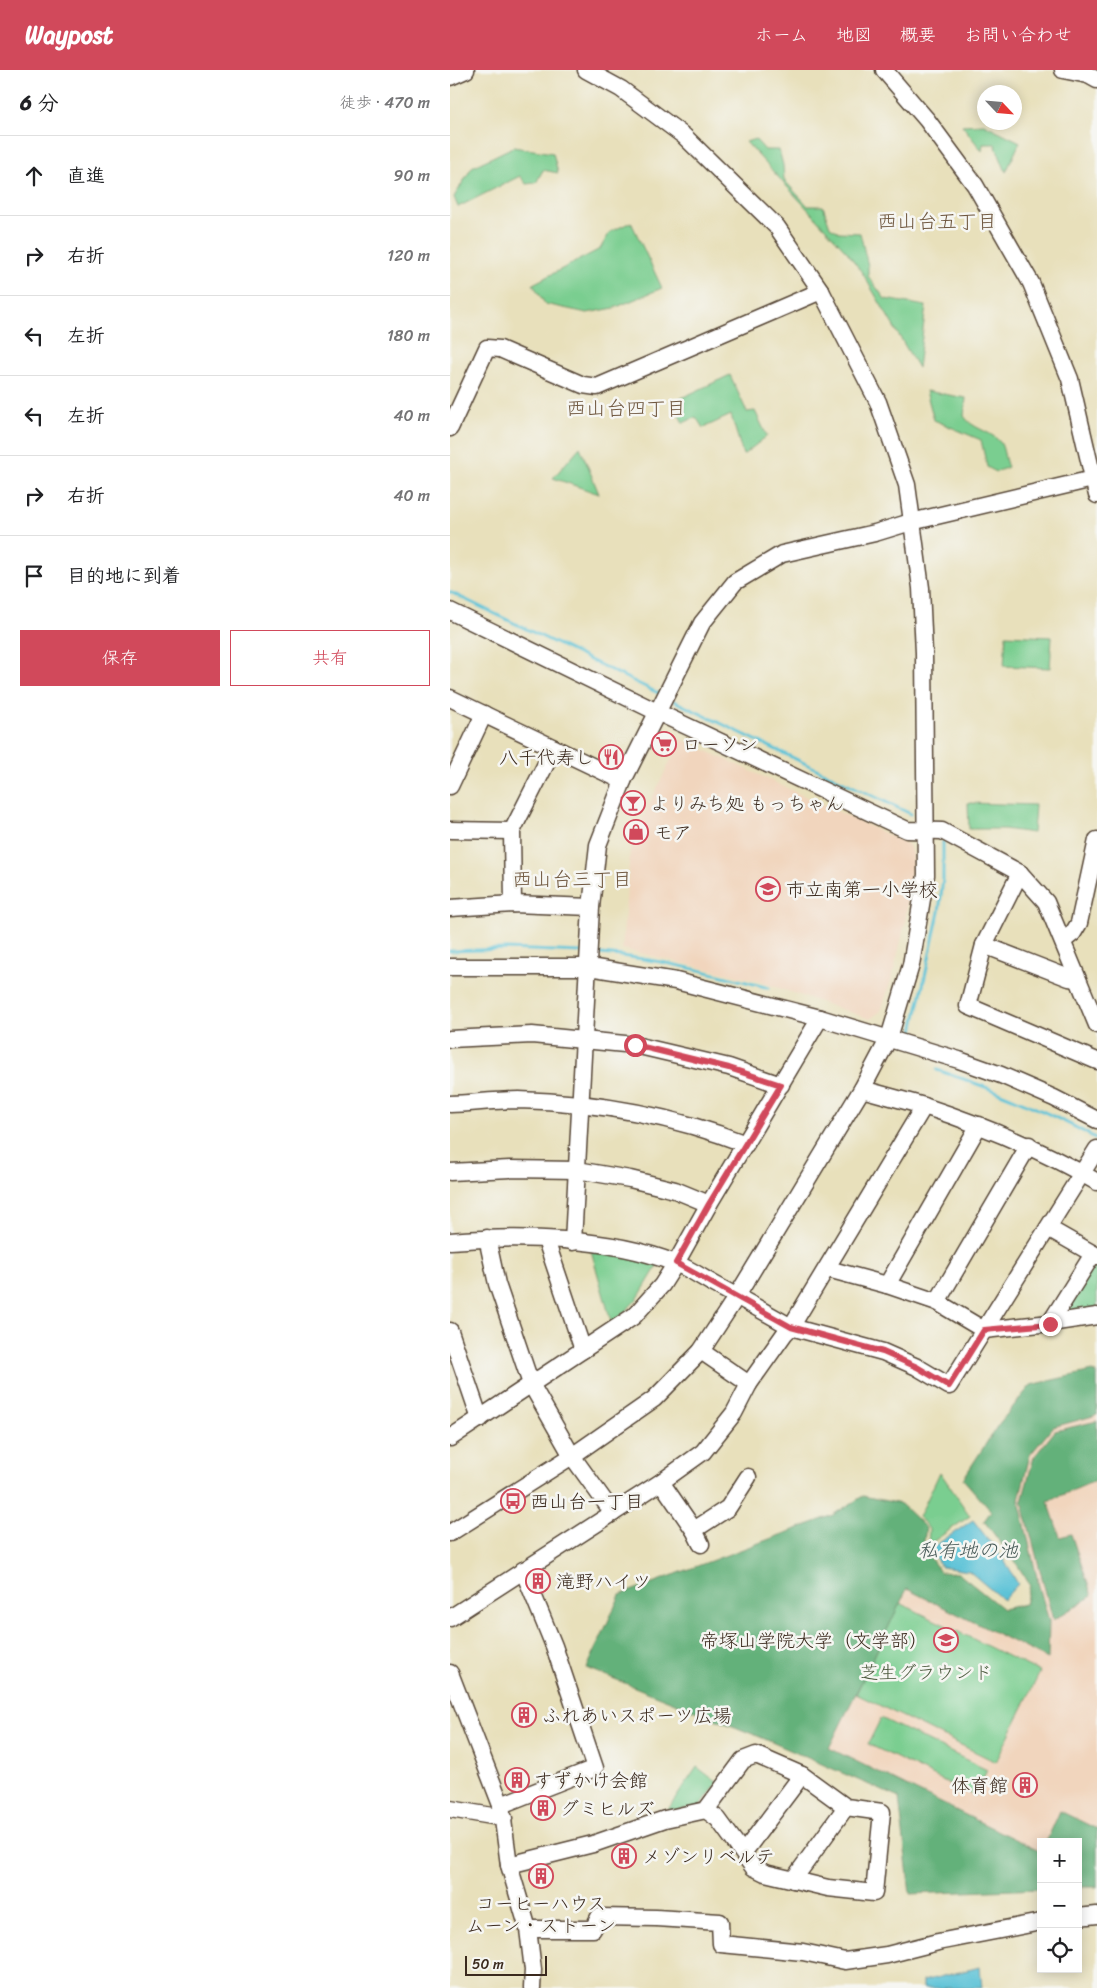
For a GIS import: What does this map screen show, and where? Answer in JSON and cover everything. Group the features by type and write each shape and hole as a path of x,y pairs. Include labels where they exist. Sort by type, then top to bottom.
{"street":[{"path":"450,77 466,70"},
{"path":"450,1533 572,1456 654,1399 701,1351 737,1296 862,1088 889,1038 910,965 926,875 924,653 921,588 907,486 878,402 821,291 777,227 684,136 621,89 586,70"},
{"path":"573,1242 582,1104 591,908 598,844 623,781 702,623 735,582 782,554 875,533 911,522 1096,484 1070,379 1031,283 975,185 927,120 884,70"},
{"path":"1063,70 1088,75 1097,80"},
{"path":"450,428 487,348 500,349 583,385 597,387 821,291"},
{"path":"450,611 657,712 907,830 942,831 1020,873 1046,902 1097,1025"},
{"path":"450,698 623,781"},
{"path":"450,786 484,714"},
{"path":"513,904 512,831 554,748"},
{"path":"450,830 512,831"},
{"path":"1063,941 1073,933 1079,923 1097,840"},
{"path":"1020,873 984,945 968,1006 1097,1061"},
{"path":"450,908 513,904 591,908"},
{"path":"984,945 1069,978 1077,979"},
{"path":"450,967 589,967 676,981 889,1038 1001,1075 1054,1098 1097,1120"},
{"path":"450,1438 634,1316 662,1285 820,1018"},
{"path":"450,1039 532,1035 635,1045 729,1068 781,1085"},
{"path":"862,1088 979,1124 1029,1145 1097,1182"},
{"path":"450,1104 517,1100 582,1104 654,1117 714,1132 746,1144"},
{"path":"450,1618 613,1514 703,1452 734,1413 749,1384 791,1327 828,1269 924,1106"},
{"path":"887,1285 979,1124"},
{"path":"936,1302 1029,1145"},
{"path":"450,1241 488,1238 606,1245 676,1263 791,1327 883,1352 917,1367 949,1386 1097,1149"},
{"path":"450,1172 510,1168 577,1170 630,1179 675,1190 709,1204"},
{"path":"1048,1228 1095,1255 1050,1324"},
{"path":"488,1238 497,1284 531,1384 572,1456 613,1514"},
{"path":"546,1240 582,1350"},
{"path":"828,1269 887,1285 936,1302 984,1330 1050,1324 1097,1316"},
{"path":"450,1331 480,1419"},
{"path":"701,1351 749,1384"},
{"path":"661,1482 698,1537 728,1508 748,1477"},
{"path":"450,1809 502,1812 595,1768 554,1646 523,1570"},
{"path":"450,1674 502,1812 510,1865 528,1929 533,1970 532,1988"},
{"path":"510,1865 593,1844 665,1819 706,1810 743,1760 756,1755 802,1775 846,1807 882,1812 874,1893 828,1888 765,1873 753,1868 744,1852 718,1819 706,1810"},
{"path":"744,1852 802,1775"},
{"path":"792,1880 846,1807"},
{"path":"1082,1916 1097,1915"},
{"path":"528,1929 593,1929 599,1917 622,1916 720,1922 721,1944 803,1952 846,1961 887,1955 938,1942 1037,1923"}],"shaded area":[{"name":"市立南第一小学校","path":"681,739 908,844 913,854 905,924 893,974 881,1011 870,1019 758,981 622,949 630,852 635,833"},
{"name":"帝塚山学院大学（文学部）","path":"1097,1415 1097,1829 1060,1811 1048,1838 1037,1838 1037,1851 828,1748 907,1588 1048,1658 1049,1622 1038,1585 1019,1500 1030,1455 1054,1427"}],"green space":[{"path":"977,124 977,130 996,130 1020,142 1006,172 995,144 983,144 982,151 962,125"},
{"path":"755,139 765,150 779,150 784,180 808,206 823,206 830,227 839,232 860,233 868,266 868,276 885,299 926,306 918,368 863,274 848,253 746,142"},
{"path":"513,147 553,153 558,173 543,170 536,183 526,184 520,176 458,207 454,197 472,167"},
{"path":"631,222 662,288 614,308 587,313 545,304 533,284 600,249 610,232"},
{"path":"730,375 747,412 755,411 767,436 743,455 731,415 703,428 696,417 683,423 673,402"},
{"path":"926,391 966,398 964,416 971,424 999,441 1008,467 996,472 987,467 981,440 934,420"},
{"path":"580,447 599,494 553,478"},
{"path":"1006,635 1052,637 1050,668 1004,666"},
{"path":"968,803 1035,805 1033,833 1004,829 969,829"},
{"path":"590,1247 659,1263 638,1298 612,1325"},
{"path":"1097,1261 1097,1311 1069,1314 1064,1310"},
{"path":"1092,1371 1097,1374 1097,1415 1053,1427 1030,1455 1019,1500 1049,1621 1048,1659 907,1589 829,1748 1037,1850 1037,1889 910,1894 899,1798 760,1737 587,1668 620,1595 831,1516 863,1496 901,1504 926,1528 923,1547 940,1572 958,1573 1003,1609 1025,1604 1030,1585 984,1521 991,1511 963,1479 998,1425 1031,1385"},
{"path":"1097,1421 1097,1480 1048,1501 1060,1537 1071,1534 1092,1596 1053,1620 1022,1501 1034,1457 1055,1431"},
{"path":"940,1472 970,1516 928,1545 929,1529 919,1517"},
{"name":"芝生グラウンド","path":"900,1603 1040,1672 996,1762 856,1694"},
{"path":"881,1718 987,1770 975,1796 868,1744"},
{"path":"697,1767 718,1783 699,1807 667,1811"},
{"path":"1060,1811 1097,1829 1097,1887 1082,1887 1082,1838 1048,1838"}],"water":[{"name":"私有地の池","path":"973,1520 1004,1560 1018,1584 1003,1600 969,1571 941,1567 930,1549"},
{"path":"980,1967 982,1988 923,1988 923,1981"}],"waterway":[{"path":"450,592 660,694"},
{"path":"674,701 911,814"},
{"path":"913,1031 939,912 943,879 943,842"},
{"path":"450,951 506,949 582,952"},
{"path":"600,954 664,963 769,988"},
{"path":"937,1070 1018,1100 1097,1139"}],"place":[{"name":"ローソン","path":"664,744"},
{"name":"八千代寿し","path":"611,757"},
{"name":"よりみち処 もっちゃん","path":"633,803"},
{"name":"モア","path":"636,832"},
{"name":"市立南第一小学校","path":"768,889"},
{"name":"西山台一丁目","path":"513,1501"},
{"name":"滝野ハイツ","path":"538,1581"},
{"name":"帝塚山学院大学（文学部）","path":"946,1640"},
{"name":"ふれあいスポーツ広場","path":"524,1715"},
{"name":"すずかけ会館","path":"517,1780"},
{"name":"体育館","path":"1025,1785"},
{"name":"グミヒルズ","path":"543,1808"},
{"name":"メゾンリベルテ","path":"624,1856"},
{"name":"コーヒーハウス ムーン・ストーン","path":"541,1876"}],"district":[{"name":"西山台五丁目","path":"937,221"},
{"name":"西山台四丁目","path":"626,408"},
{"name":"西山台三丁目","path":"572,879"}],"route":[{"path":"635,1045 729,1068 781,1085 709,1204 676,1263 791,1327 883,1352 917,1367 949,1386 984,1330 1050,1324"}]}
